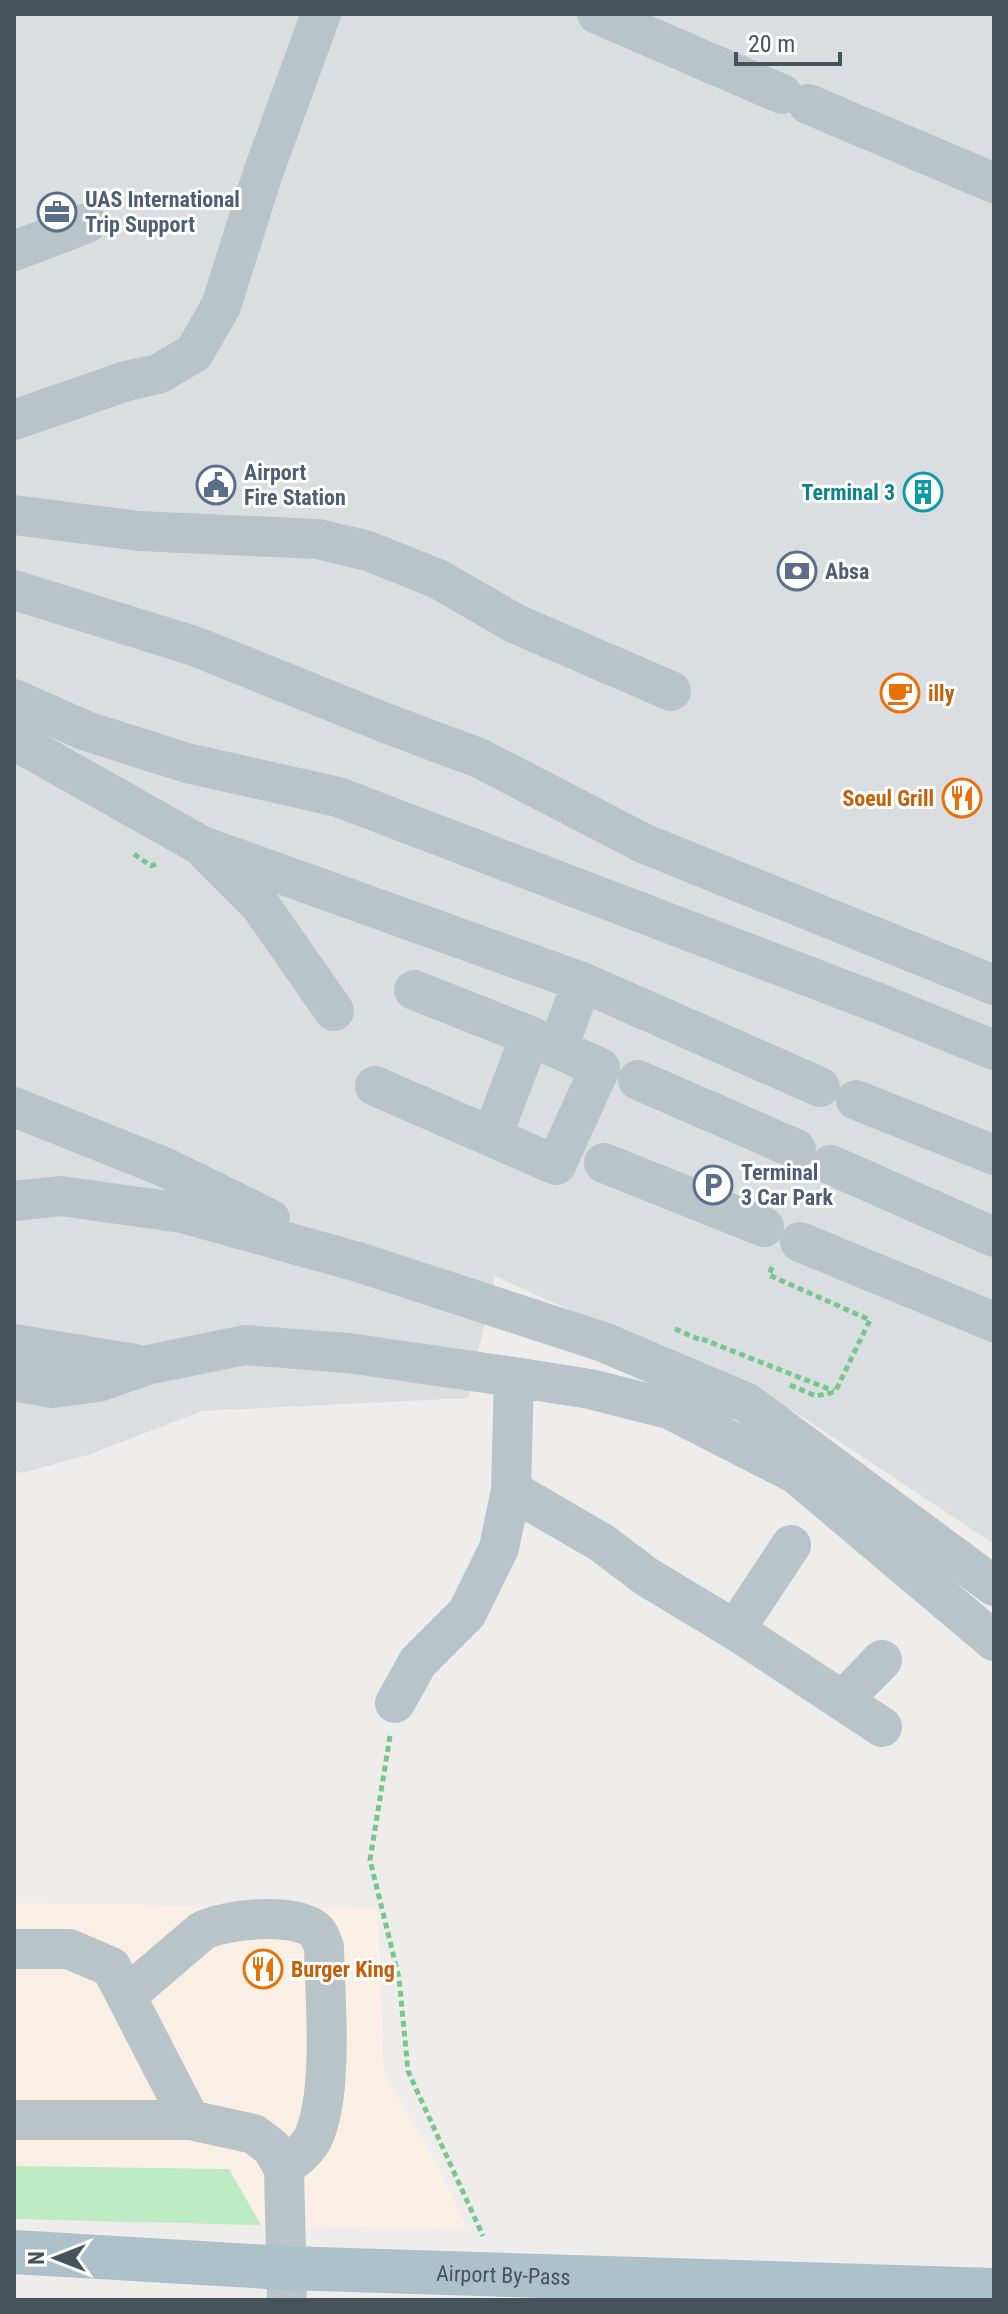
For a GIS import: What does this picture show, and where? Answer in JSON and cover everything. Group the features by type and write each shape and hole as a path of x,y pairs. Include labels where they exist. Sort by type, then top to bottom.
{"main road":[{"name":"Airport By-Pass","path":"14,2252 286,2284 500,2273 994,2290"}],"lane":[{"path":"14,420 126,381 158,374 194,353 221,306 263,173 321,14"},
{"path":"597,14 994,183"},
{"path":"14,251 87,223"},
{"path":"14,515 139,531 318,539 368,551 438,579 514,623 671,691"},
{"path":"14,590 194,646 479,758 645,844 994,985"},
{"path":"14,699 86,731 187,763 338,797 994,1050"},
{"path":"14,740 202,846 582,982 838,1093 994,1155"},
{"path":"202,846 260,905 334,1011"},
{"path":"492,1137 544,1042 582,982"},
{"path":"375,1086 556,1165 600,1068 414,990"},
{"path":"638,1080 994,1237"},
{"path":"14,1107 164,1167 358,1262"},
{"path":"604,1163 779,1245 994,1322"},
{"path":"14,1201 61,1196 182,1213 358,1262 603,1342 747,1403 994,1586"},
{"path":"14,1344 147,1365"},
{"path":"14,1381 53,1388 98,1382 147,1365 245,1345 348,1353 514,1377 590,1389 669,1409 796,1474 994,1641"},
{"path":"395,1703 418,1662 467,1613 499,1548 511,1490 514,1377"},
{"path":"511,1490 602,1543 647,1577 735,1630 882,1727"},
{"path":"735,1630 791,1545"},
{"path":"842,1701 882,1660"},
{"path":"126,1996 202,1931 215,1924 273,1920 297,1922 316,1930 324,1947 326,2057 322,2108 313,2140 284,2169"},
{"path":"14,1949 69,1949 111,1967 190,2120"},
{"path":"14,2120 190,2120 254,2134 272,2148 284,2169 286,2284"}],"path":[{"path":"779,1245 769,1275 870,1320 835,1392"},
{"path":"692,1335 835,1392"},
{"path":"816,1396 835,1392"},
{"path":"395,1703 370,1860 399,1978 408,2071 500,2273"}],"shaded area":[{"path":"14,14 994,14 994,1544 798,1414 495,1276 468,1398 202,1411 88,1455 22,1473 14,1470"},
{"path":"14,1903 378,1909 384,2073 436,2161 467,2230 14,2219"}],"green space":[{"path":"14,2166 229,2169 261,2225 14,2219"}],"place":[{"name":"UAS International Trip Support","path":"57,212"},
{"name":"Airport Fire Station","path":"216,485"},
{"name":"Terminal 3","path":"923,492"},
{"name":"Absa","path":"797,571"},
{"name":"illy","path":"900,693"},
{"name":"Soeul Grill","path":"962,798"},
{"name":"Terminal 3 Car Park","path":"713,1185"},
{"name":"Burger King","path":"263,1969"}]}
